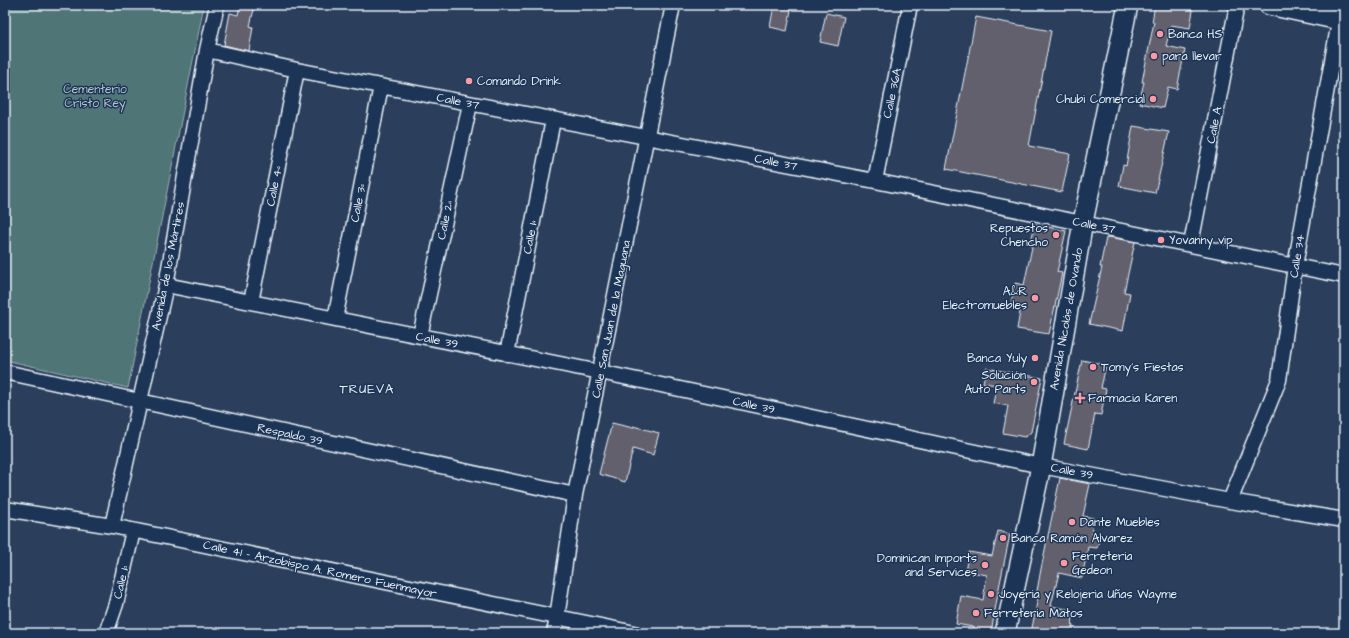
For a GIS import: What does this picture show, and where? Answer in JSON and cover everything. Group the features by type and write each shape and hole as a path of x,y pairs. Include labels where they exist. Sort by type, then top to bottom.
{"street":[{"name":"Avenida de los Mártires","path":"112,526 166,285 207,50 217,5"},
{"name":"Calle San Juan de la Maguana","path":"554,633 558,618 575,495 673,5"},
{"name":"Calle 36A","path":"874,181 910,5"},
{"name":"Avenida Nicolás de Ovando","path":"1005,633 1041,466 1083,222 1128,5"},
{"name":"Calle A","path":"1191,244 1237,5"},
{"path":"1269,5 1341,15"},
{"name":"Calle 34","path":"1230,501 1278,380 1295,266 1341,15"},
{"name":"Calle 37","path":"207,50 297,70 470,104 1083,222 1344,276"},
{"name":"Calle 4ª","path":"251,302 297,70"},
{"name":"Calle 3ª","path":"335,319 381,86"},
{"name":"Calle 2ª","path":"420,336 470,104"},
{"name":"Calle 1ª","path":"507,354 553,120"},
{"name":"Calle 39","path":"166,285 600,372 1041,466 1230,501 1344,520"},
{"name":"Respaldo 39","path":"5,372 575,495"},
{"name":"Calle 41 - Arzobispo A. Romero Fuenmayor","path":"5,509 133,530 635,633"},
{"name":"Calle 1ª","path":"106,633 116,604 133,530"}],"green space":[{"name":"Cementerio Cristo Rey","path":"5,5 204,5 128,388 5,360"}],"building":[{"path":"240,5 254,9 250,26 253,27 249,51 224,45 230,13 238,15"},
{"path":"774,5 792,5 787,31 770,27"},
{"path":"1155,5 1193,10 1190,28 1171,25 1166,46 1185,50 1177,89 1168,87 1163,108 1139,103 1154,22 1152,22"},
{"path":"826,13 844,17 838,46 820,42"},
{"path":"976,17 1051,31 1029,146 1070,154 1062,192 946,169"},
{"path":"1133,126 1169,132 1155,193 1119,186 1123,165 1126,166"},
{"path":"1035,224 1066,231 1057,272 1062,273 1049,334 1017,329 1021,306 1011,304 1015,283 1024,285"},
{"path":"1109,237 1135,242 1124,292 1130,293 1123,331 1089,324 1102,267 1100,267 1106,238"},
{"path":"1082,360 1106,365 1101,388 1106,389 1101,415 1095,414 1088,449 1064,444"},
{"path":"986,368 1042,378 1031,432 1025,437 1003,433 1008,406 993,403 997,385 983,383"},
{"path":"612,423 633,428 633,426 659,433 653,455 633,449 625,482 599,474"},
{"path":"1060,478 1090,484 1083,516 1094,518 1091,533 1100,535 1097,548 1088,547 1082,578 1059,573 1051,606 1072,610 1073,633 1031,633 1039,592 1037,591 1041,569"},
{"path":"998,531 1010,534 991,633 972,633 973,627 956,624 961,596 983,600 987,575 965,571 969,552 992,556"}],"place":[{"name":"Banca HS","path":"1160,34"},
{"name":"para llevar","path":"1154,56"},
{"name":"Comando Drink","path":"469,81"},
{"name":"Chubi Comercial","path":"1153,99"},
{"name":"Repuestos Chencho","path":"1056,235"},
{"name":"Yovanny vip","path":"1161,240"},
{"name":"A&R Electromuebles","path":"1035,298"},
{"name":"Banca Yuly","path":"1035,358"},
{"name":"Tomy's Fiestas","path":"1093,367"},
{"name":"Solución Auto Parts","path":"1034,382"},
{"name":"Farmacia Karen","path":"1080,398"},
{"name":"Dante Muebles","path":"1072,522"},
{"name":"Banca Ramón Alvarez","path":"1003,538"},
{"name":"Ferreteria Gedeon","path":"1064,563"},
{"name":"Dominican Imports and Services","path":"985,565"},
{"name":"Joyeria y Relojeria Uñas Wayme","path":"991,594"},
{"name":"Ferreteria Matos","path":"976,613"}],"district":[{"name":"TRUEVA","path":"367,388"}]}
